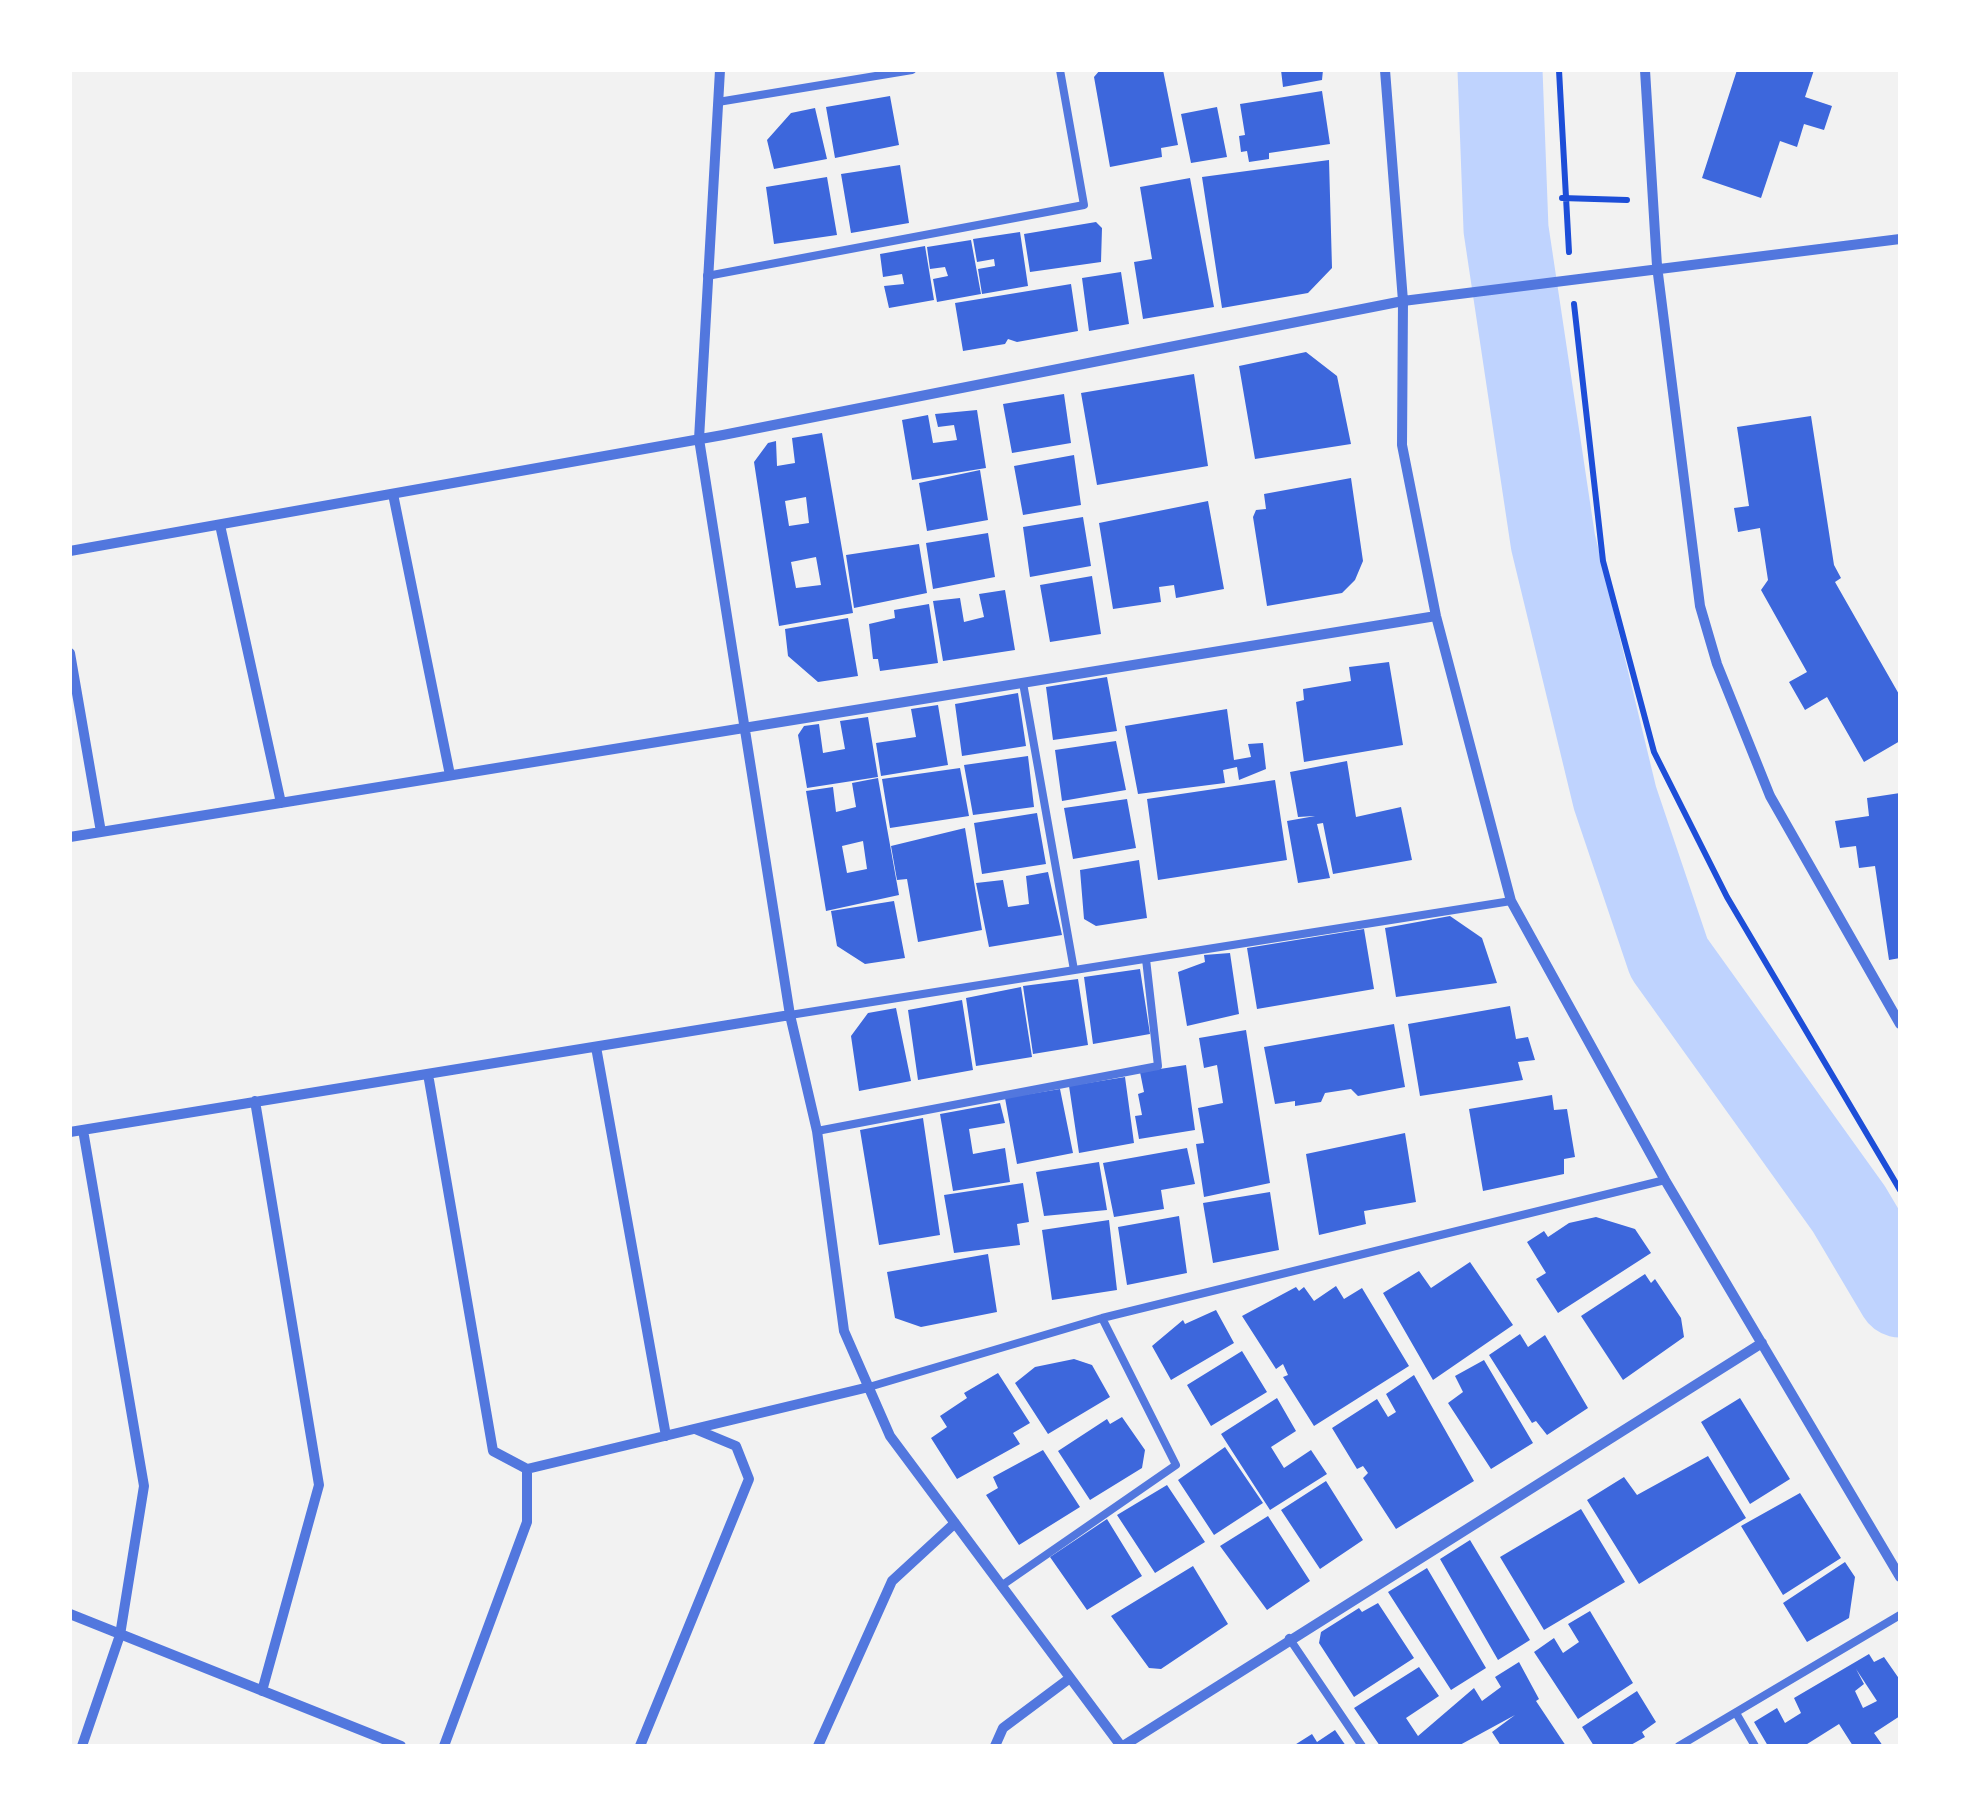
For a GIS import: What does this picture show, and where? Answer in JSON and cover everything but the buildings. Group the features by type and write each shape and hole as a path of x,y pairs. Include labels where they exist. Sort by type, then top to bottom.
{"street":[{"path":"720,70 699,440 790,1015 817,1130 844,1331 890,1436 1122,1746 1762,1343"},
{"path":"1385,70 1403,301 1402,444 1436,616 1510,901 1665,1180 1900,1576"},
{"path":"1644,70 1657,266 1700,606 1717,664 1770,796 1900,1024"},
{"path":"70,551 699,440 1403,301 1657,266 1827,251 1900,239"},
{"path":"394,494 450,775"},
{"path":"220,525 281,803"},
{"path":"70,837 1436,616"},
{"path":"70,653 101,832"},
{"path":"70,1132 790,1015"},
{"path":"596,1047 666,1436"},
{"path":"428,1074 492,1451 527,1469 869,1388"},
{"path":"256,1101 319,1486 262,1691"},
{"path":"82,1746 120,1635 144,1486 83,1130"},
{"path":"640,1746 749,1479 736,1446 694,1429"},
{"path":"444,1746 526,1522 527,1469"},
{"path":"818,1746 892,1581 955,1523"},
{"path":"70,1614 402,1746"},
{"path":"995,1746 1003,1728 1070,1678"}],"lane":[{"path":"718,102 912,70"},
{"path":"706,277 1084,205 1060,70"},
{"path":"1023,683 1074,970"},
{"path":"790,1015 1510,901"},
{"path":"817,1130 1158,1066 1146,958"},
{"path":"869,1388 1102,1318 1665,1180"},
{"path":"1002,1586 1176,1465 1102,1318"},
{"path":"1679,1746 1900,1614"},
{"path":"1289,1638 1362,1746"},
{"path":"1736,1714 1755,1746"}],"path":[{"path":"1559,70 1562,198 1569,256"},
{"path":"1562,198 1653,200"},
{"path":"1573,294 1603,560 1654,752 1727,897 1900,1190"}],"waterway":[{"path":"1500,70 1506,229 1553,542 1615,798 1669,958 1849,1209 1900,1295"}]}
